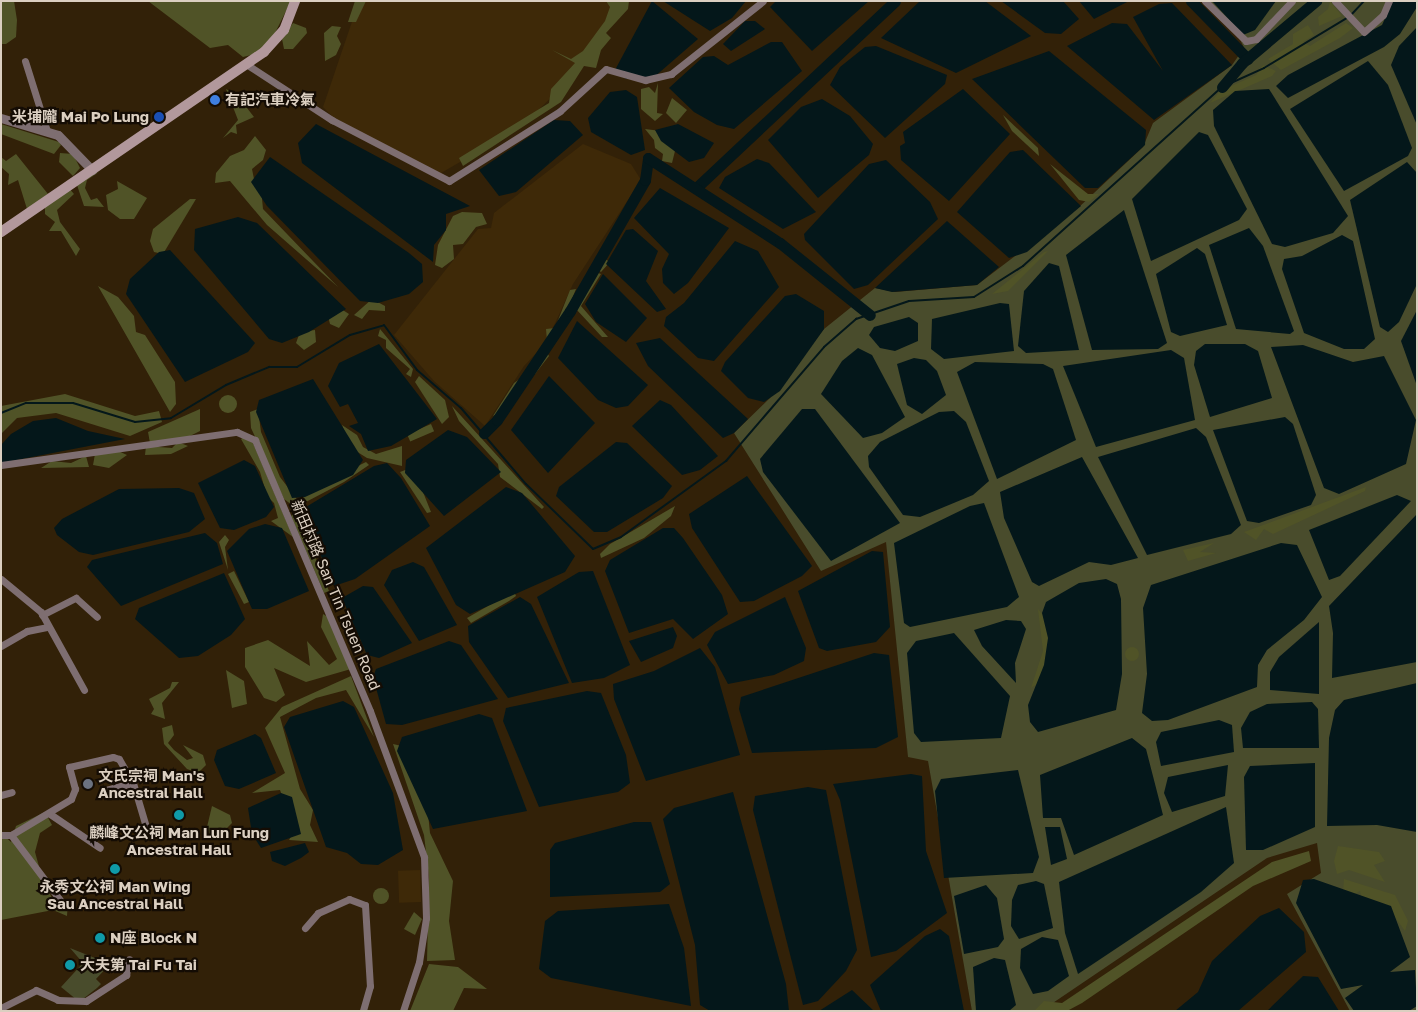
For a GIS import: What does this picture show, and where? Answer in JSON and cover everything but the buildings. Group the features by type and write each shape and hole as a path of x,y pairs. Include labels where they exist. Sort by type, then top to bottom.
{"main road":[{"path":"1,232 246,64 278,39 294,1"}],"street":[{"path":"246,64 332,120 449,181 560,111 604,71 645,80 671,74 763,1"},
{"path":"1205,1 1246,41 1256,39 1292,1"},
{"path":"1334,1 1363,31 1383,15 1389,1"},
{"path":"25,61 47,131"},
{"path":"1,118 47,131 67,140 92,170"},
{"name":"新田村路 San Tin Tsuen Road","path":"1,465 237,432 255,440 370,711 424,857 426,918 419,962 403,1011"},
{"path":"1,579 42,615 47,627 84,690"},
{"path":"42,615 76,598 97,617"},
{"path":"1,646 27,631 47,627"},
{"path":"1,835 11,835 50,814 75,793 69,767 115,757 133,783 146,827"},
{"path":"106,790 133,783"},
{"path":"1,795 12,792"},
{"path":"50,814 100,848"},
{"path":"11,835 60,900"},
{"path":"304,928 318,913 349,899 365,905 370,986 363,1011"},
{"path":"1,1008 36,990 58,1000 86,1001 126,975 129,959"}],"shaded area":[{"path":"359,1 618,1 566,83 521,127 441,173 336,120 323,107"},
{"path":"652,1 698,39 653,78 626,79 615,70"},
{"path":"663,1 746,1 732,18 710,31"},
{"path":"776,1 869,1 812,51 770,7"},
{"path":"920,1 985,1 1031,36 956,73 881,38"},
{"path":"1001,1 1063,1 1079,19 1061,34 1045,33"},
{"path":"1079,1 1129,1 1094,19"},
{"path":"1212,1 1276,1 1255,30 1243,35"},
{"path":"1393,1 1417,1 1417,7 1400,34 1384,47 1288,98 1276,86 1288,75 1382,25"},
{"path":"1172,3 1232,65 1154,120 1067,46 1112,23 1127,24 1163,71 1133,17 1159,4"},
{"path":"745,21 755,21 765,29 731,51 723,44"},
{"path":"1417,27 1417,125 1391,65 1399,46"},
{"path":"771,42 782,42 802,71 734,129 717,125 694,112 669,88 703,57 714,56 728,65"},
{"path":"876,46 947,75 945,84 885,138 830,85 840,67 865,47"},
{"path":"1049,51 1146,130 1145,145 1098,188 1085,188 972,79"},
{"path":"1368,61 1388,85 1412,148 1408,156 1344,191 1290,109"},
{"path":"963,89 1010,134 949,201 901,160 900,146 905,143 903,132"},
{"path":"1269,89 1348,216 1333,233 1285,247 1272,244 1214,126 1213,110 1235,91"},
{"path":"626,90 637,97 645,150 631,155 591,132 588,118 610,92"},
{"path":"822,99 850,116 873,144 869,155 818,198 768,140 801,107"},
{"path":"554,120 570,121 583,135 516,192 499,196 479,170"},
{"path":"316,124 470,206 446,214 446,230 434,245 433,262 302,163 298,143"},
{"path":"678,124 714,143 704,158 689,162 661,141 655,130"},
{"path":"1199,132 1208,135 1247,209 1239,220 1151,261 1132,199"},
{"path":"583,144 631,164 641,180 573,284 546,343 524,366 485,426 434,381 394,335 478,229 491,228 494,213"},
{"path":"1023,150 1081,206 1027,252 1009,258 957,212 1010,152"},
{"path":"270,157 409,253 422,264 423,282 409,294 378,303 360,301 267,206 251,182"},
{"path":"757,159 769,163 816,212 783,229 719,188 725,177"},
{"path":"886,160 930,202 938,219 868,285 854,289 805,240 804,234 869,164"},
{"path":"1407,162 1417,173 1417,284 1399,322 1388,332 1380,327 1350,200"},
{"path":"660,188 729,228 688,283 674,294 663,283 662,269 669,254 634,218"},
{"path":"1124,210 1167,343 1158,349 1092,350 1066,255"},
{"path":"238,217 257,223 346,309 309,332 282,343 269,339 194,250 195,229"},
{"path":"947,221 999,267 977,285 892,292 875,288"},
{"path":"1249,228 1263,246 1294,331 1290,334 1236,329 1209,245"},
{"path":"633,229 658,251 646,281 666,309 657,312 606,264 626,230"},
{"path":"1342,235 1353,241 1375,339 1364,349 1344,349 1304,333 1282,269 1284,259 1302,256"},
{"path":"735,241 758,251 779,287 714,361 698,358 664,326 666,317 684,303"},
{"path":"1197,248 1205,254 1227,325 1180,336 1171,332 1156,274"},
{"path":"170,250 255,343 248,352 185,382 126,294 130,279 159,252"},
{"path":"1049,263 1059,266 1079,350 1026,353 1018,346 1024,291"},
{"path":"603,274 647,318 626,342 596,322 585,304"},
{"path":"796,294 824,311 824,329 780,391 764,402 748,398 721,371 725,362 785,296"},
{"path":"1000,303 1009,304 1014,351 944,359 931,349 932,319"},
{"path":"1417,310 1417,386 1401,341"},
{"path":"909,317 918,323 918,341 895,351 880,348 869,335 874,327"},
{"path":"577,321 648,385 628,406 616,408 598,400 558,358"},
{"path":"660,338 748,419 734,433 723,438 648,366 636,343"},
{"path":"379,344 437,419 391,446 368,451 361,434 349,426 358,423 348,404 340,407 328,386 339,363"},
{"path":"1205,344 1245,344 1258,351 1272,398 1210,417 1194,365 1196,351"},
{"path":"1303,345 1353,362 1384,356 1416,420 1406,464 1339,494 1324,488 1271,347"},
{"path":"858,348 872,355 905,417 882,433 863,438 821,394 842,361"},
{"path":"1171,350 1184,358 1195,420 1096,447 1063,366"},
{"path":"914,358 926,360 937,371 946,395 922,414 907,405 897,364"},
{"path":"975,362 1043,364 1053,369 1076,440 997,479 957,372"},
{"path":"549,376 595,423 548,473 511,430"},
{"path":"313,379 363,460 353,475 305,497 292,498 256,412 259,400"},
{"path":"660,400 671,405 718,456 700,470 682,475 632,426"},
{"path":"802,409 815,409 900,523 831,561 763,472 760,459"},
{"path":"954,411 966,422 989,481 973,495 920,517 903,515 869,467 868,456 880,442 939,412"},
{"path":"1285,417 1293,424 1316,495 1311,505 1259,523 1247,521 1213,430"},
{"path":"56,418 88,431 125,439 1,463 1,445 11,434 33,421"},
{"path":"1196,428 1206,437 1241,525 1231,534 1147,555 1098,457"},
{"path":"448,430 467,437 501,472 444,516 405,473 406,460"},
{"path":"616,442 627,443 672,486 663,498 607,532 594,532 556,496 559,487"},
{"path":"1082,457 1138,558 1111,565 1089,562 1039,586 1032,582 1004,518 1000,492"},
{"path":"244,460 255,466 274,507 266,517 234,530 220,528 198,483"},
{"path":"387,463 401,478 430,526 355,579 334,586 301,510 374,466"},
{"path":"747,476 812,566 802,576 754,601 740,602 692,528 689,514"},
{"path":"506,487 522,493 575,556 565,572 470,614 456,605 426,548"},
{"path":"179,488 194,493 205,519 189,532 93,555 79,552 57,535 54,528 62,519 119,489"},
{"path":"1397,495 1411,501 1340,576 1329,580 1309,530"},
{"path":"984,503 1019,597 1007,607 910,627 904,623 894,543 970,506"},
{"path":"1417,514 1417,662 1332,678 1333,633 1329,606"},
{"path":"265,524 282,528 309,591 267,609 252,609 227,551 249,529"},
{"path":"663,528 674,528 683,538 722,595 728,614 693,639 673,619 629,633 605,571 610,560"},
{"path":"205,533 217,543 223,564 121,606 87,567 92,560"},
{"path":"1281,543 1297,545 1322,597 1304,620 1267,650 1258,665 1257,687 1168,720 1152,721 1142,713 1147,674 1143,608 1151,585"},
{"path":"872,551 883,552 890,627 876,642 827,651 819,648 798,591"},
{"path":"413,562 424,567 457,625 419,641 384,585 392,570"},
{"path":"593,571 630,665 604,678 572,683 537,597 579,572"},
{"path":"224,573 245,619 231,635 198,656 179,658 135,619 139,608"},
{"path":"1106,579 1117,584 1121,599 1122,674 1116,710 1038,732 1030,722 1028,705 1044,665 1048,638 1042,613 1046,602 1079,583"},
{"path":"363,586 373,587 412,643 379,658 367,655 342,598"},
{"path":"520,597 531,604 569,683 508,698 469,642 468,626"},
{"path":"785,597 806,648 804,661 774,675 728,684 707,645 715,632"},
{"path":"1006,620 1021,621 1026,629 1015,663 1016,683 982,646 974,630"},
{"path":"1319,622 1319,694 1270,690 1270,672 1279,657"},
{"path":"673,627 677,636 673,648 641,662 629,641"},
{"path":"954,633 1010,696 1001,738 921,742 914,733 907,653 916,641"},
{"path":"449,641 461,645 498,699 402,725 386,724 373,677 376,669"},
{"path":"700,648 715,667 740,755 646,781 614,699 613,684 654,671"},
{"path":"874,653 889,655 898,737 876,748 752,753 739,709 741,697"},
{"path":"1417,683 1417,832 1377,825 1327,826 1329,738 1335,710 1344,700"},
{"path":"587,691 601,693 626,755 630,783 618,792 539,807 503,721 506,708"},
{"path":"343,701 354,707 393,793 403,850 378,865 361,864 347,853 326,847 284,727 290,717"},
{"path":"1312,702 1318,709 1319,748 1243,748 1241,728 1250,712 1267,704"},
{"path":"479,714 492,718 527,811 433,829 397,751 402,737"},
{"path":"1219,720 1232,725 1234,752 1161,766 1156,742 1161,732"},
{"path":"255,734 261,738 276,773 239,789 225,786 214,760 217,750"},
{"path":"1132,738 1146,749 1163,815 1074,855 1061,818 1043,818 1040,775"},
{"path":"1315,763 1315,827 1263,850 1246,850 1244,777 1250,766"},
{"path":"1228,765 1225,796 1172,812 1164,793 1168,777"},
{"path":"1018,770 1039,857 1033,873 944,878 935,791 941,779"},
{"path":"911,774 922,776 926,851 947,913 896,951 871,957 840,800 833,784"},
{"path":"808,787 826,790 857,950 846,971 818,1001 803,1005 753,810 755,796"},
{"path":"733,792 786,984 789,1011 710,1011 700,1005 695,945 663,819 674,808"},
{"path":"281,793 292,797 301,834 261,848 252,834 248,808"},
{"path":"1226,807 1234,863 1201,892 1078,974 1065,933 1059,882"},
{"path":"634,822 651,822 670,884 660,892 550,897 550,850 555,843"},
{"path":"1045,827 1060,827 1067,859 1051,865"},
{"path":"305,843 309,852 301,858 285,866 272,861 270,852"},
{"path":"420,870 421,902 399,903 398,871"},
{"path":"1314,879 1391,906 1410,957 1390,972 1415,970 1417,1006 1409,1011 1354,1011 1345,998 1363,985 1341,989 1296,903 1303,880"},
{"path":"1036,881 1044,884 1053,928 1019,939 1011,926 1012,900 1018,885"},
{"path":"986,885 997,898 1004,939 998,947 964,954 954,896"},
{"path":"669,904 684,948 691,1006 551,978 539,969 545,921 558,911"},
{"path":"1279,908 1304,932 1306,952 1238,1011 1175,1011 1198,992 1212,961 1260,916"},
{"path":"940,929 949,936 964,1011 881,1011 870,985 925,936"},
{"path":"1042,937 1058,940 1069,976 1048,991 1033,994 1020,968 1021,949"},
{"path":"994,958 1005,960 1016,1005 1009,1011 976,1011 973,967"},
{"path":"1303,976 1318,977 1339,1011 1267,1011"},
{"path":"852,990 874,1011 819,1011"}],"green space":[{"path":"1,1 14,1 17,20 16,37 6,44 1,44"},
{"path":"148,1 291,1 272,39 255,54 243,57 228,45 210,48"},
{"path":"355,1 366,1 356,22 348,22"},
{"path":"606,1 629,1 628,9 606,33 611,38 601,50 596,68 584,66 561,102 463,166 459,158 549,103 551,89 575,63 552,50 571,59 583,51 605,21 610,7"},
{"path":"1202,1 1417,1 1417,1011 1350,1011 1287,894 1321,873 1317,843 1267,858 1041,1011 972,1011 928,761 908,757 886,542 821,571 734,433 770,398 824,329 875,288 895,292 977,285 1078,208 1143,147 1153,123 1232,65 1244,48 1239,37"},
{"path":"1330,1 1342,16 1319,26 1318,17 1328,9"},
{"path":"293,23 306,28 307,33 293,49 284,49 282,39"},
{"path":"1346,23 1353,28 1340,38 1281,70 1268,59 1293,44 1293,34 1308,25 1314,35 1303,42 1310,46"},
{"path":"332,26 341,27 337,36 341,44 336,55 325,61 324,33"},
{"path":"1263,65 1276,71 1272,76 1210,103 1220,91 1256,75"},
{"path":"658,83 657,113 663,114 655,121 641,109 641,89 649,87 655,93"},
{"path":"226,89 237,95 254,117 236,125 237,134 231,132 223,138 238,120"},
{"path":"672,98 687,110 676,123 666,113"},
{"path":"1003,115 1038,148 1039,156 1012,131"},
{"path":"1,124 59,142 61,145 54,154 1,134"},
{"path":"645,129 669,132 676,147 672,163 662,161 663,154 655,148 654,140"},
{"path":"255,136 266,150 263,160 252,169 255,184 261,188 263,209 338,287 267,225 230,181 215,183 216,173 230,156 244,150"},
{"path":"60,153 73,154 80,168 73,176 59,162"},
{"path":"16,154 48,194 27,209 18,180 8,185 9,174 1,167 1,157 6,161"},
{"path":"1050,164 1088,194 1099,194 1089,202 1079,200"},
{"path":"99,172 87,180 85,188 91,200 97,198 104,207 84,206 76,182"},
{"path":"117,181 147,198 134,219 120,219 108,210 106,195 118,189"},
{"path":"68,187 74,194 57,210 60,222 80,249 76,256 61,231 49,231 55,222 45,214 45,203"},
{"path":"190,199 196,199 163,254 154,252 150,241 153,229"},
{"path":"462,212 482,213 487,224 476,227 463,244 453,245 454,259 442,268 435,265 438,245 453,216"},
{"path":"604,247 610,248 605,259 610,262 601,272 592,265"},
{"path":"1048,251 1008,291 992,294 1044,252"},
{"path":"590,270 601,274 581,306 608,337 602,337 576,309"},
{"path":"98,286 118,297 134,316 136,332 145,335 175,382 176,404 170,412"},
{"path":"576,289 555,341 547,341 546,329 555,328 570,290"},
{"path":"372,299 385,306 385,311 369,310 362,319 354,315"},
{"path":"338,307 349,314 339,328 330,324 328,316"},
{"path":"380,329 413,369 411,377 406,374 410,369 386,348 386,340 378,336"},
{"path":"315,330 316,342 304,350 296,343 300,332"},
{"path":"544,348 549,356 535,374 523,374"},
{"path":"419,376 445,400 449,417 442,424 415,382"},
{"path":"524,376 500,412 493,416 514,383"},
{"path":"65,394 135,416 159,411 162,422 130,436 56,413 17,418 1,434 1,406"},
{"path":"228,395 236,400 237,404 232,412 228,413 220,408 219,404 224,396"},
{"path":"452,406 544,507 542,509 500,477 498,464 459,421"},
{"path":"200,409 200,431 184,439 150,443 148,432"},
{"path":"258,409 261,432 280,477 299,502 296,508 284,499 251,428 250,412"},
{"path":"431,424 434,431 410,442 407,434"},
{"path":"342,425 357,435 363,447 376,454 402,446 402,466 367,458 351,448"},
{"path":"244,437 253,443 293,537 271,521 278,518 274,503 267,496 260,472 241,439"},
{"path":"178,442 188,446 171,454 145,455 146,446 172,448"},
{"path":"116,450 127,455 109,468 93,465 95,454"},
{"path":"86,456 89,467 41,468 52,461 71,463"},
{"path":"366,462 369,465 344,482 304,503 302,493"},
{"path":"408,469 421,487 431,512 427,513 400,472"},
{"path":"1366,487 1365,491 1273,534 1264,529 1256,540 1244,532"},
{"path":"675,506 671,516 644,538 601,558 600,554 610,544"},
{"path":"297,511 329,591 324,593 291,516"},
{"path":"225,535 229,540 225,547 228,570 219,542"},
{"path":"1214,543 1200,552 1216,553 1188,561 1183,550"},
{"path":"234,571 249,602 244,604 228,574"},
{"path":"514,591 516,596 471,623 467,618"},
{"path":"1038,609 1049,622 1051,641 1040,682 1031,688 1043,651"},
{"path":"323,614 328,617 351,669 306,682 274,668 285,695 276,702 264,698 245,667 245,648 268,640 310,666 307,641 329,665 337,659 321,627"},
{"path":"1129,647 1135,647 1139,654 1135,661 1129,661 1125,657 1125,651"},
{"path":"226,670 244,681 247,704 232,708"},
{"path":"351,676 374,737 346,690 316,698 280,717 300,789 313,810 310,825 318,842 289,840 295,830 280,790 252,793 285,773 265,728 282,707"},
{"path":"172,682 179,682 162,703 165,719 151,714 154,709 149,699 170,688"},
{"path":"172,725 174,735 168,743 174,750 187,760 193,758 183,745 203,755 206,765 198,773 187,769 164,744 162,728"},
{"path":"393,744 406,747 426,793 430,833 453,881 449,921 455,960 427,961 429,877 424,835"},
{"path":"212,806 230,815 232,823 221,834 210,836 207,827"},
{"path":"45,812 52,825 40,833 35,852 45,888 59,888 49,892 54,902 68,901 67,916 53,910 1,920 1,833 11,842 16,826"},
{"path":"1338,846 1379,852 1385,861 1374,865 1385,882 1349,870 1337,874 1334,861"},
{"path":"1309,851 1311,861 1253,886 1082,1003 1067,1011 1034,1011 1044,1001 1062,1003 1272,862"},
{"path":"1344,879 1395,895 1408,921 1405,931 1386,905 1361,896 1360,891 1353,895 1343,891"},
{"path":"378,888 384,888 389,893 387,902 378,904 373,899 373,893"},
{"path":"414,912 422,919 415,935 404,929"},
{"path":"70,948 110,964 96,979 101,984 83,999 77,1000 61,987 83,963"},
{"path":"429,964 458,967 487,989 464,988 453,1011 410,1011"}],"waterway":[{"path":"696,188 895,1"},
{"path":"1191,1 1248,59"},
{"path":"1222,87 1242,63 1316,1"},
{"path":"1351,15 1364,1"},
{"path":"1,413 26,403 73,403 135,422 171,418 226,385 269,367 297,367 350,335 384,325 417,370 461,408 526,484 593,549 621,537 726,461 824,347 856,319 909,301 974,297 1023,266 1222,87 1264,68 1347,18"},
{"path":"484,433 497,420 570,311 645,180 648,158 780,243 870,315"}],"place":[{"name":"有記汽車冷氣","path":"215,100"},
{"name":"米埔隴 Mai Po Lung","path":"159,117"},
{"name":"文氏宗祠 Man's Ancestral Hall","path":"88,784"},
{"name":"麟峰文公祠 Man Lun Fung Ancestral Hall","path":"179,815"},
{"name":"永秀文公祠 Man Wing Sau Ancestral Hall","path":"115,869"},
{"name":"N座 Block N","path":"100,938"},
{"name":"大夫第 Tai Fu Tai","path":"70,965"}]}
